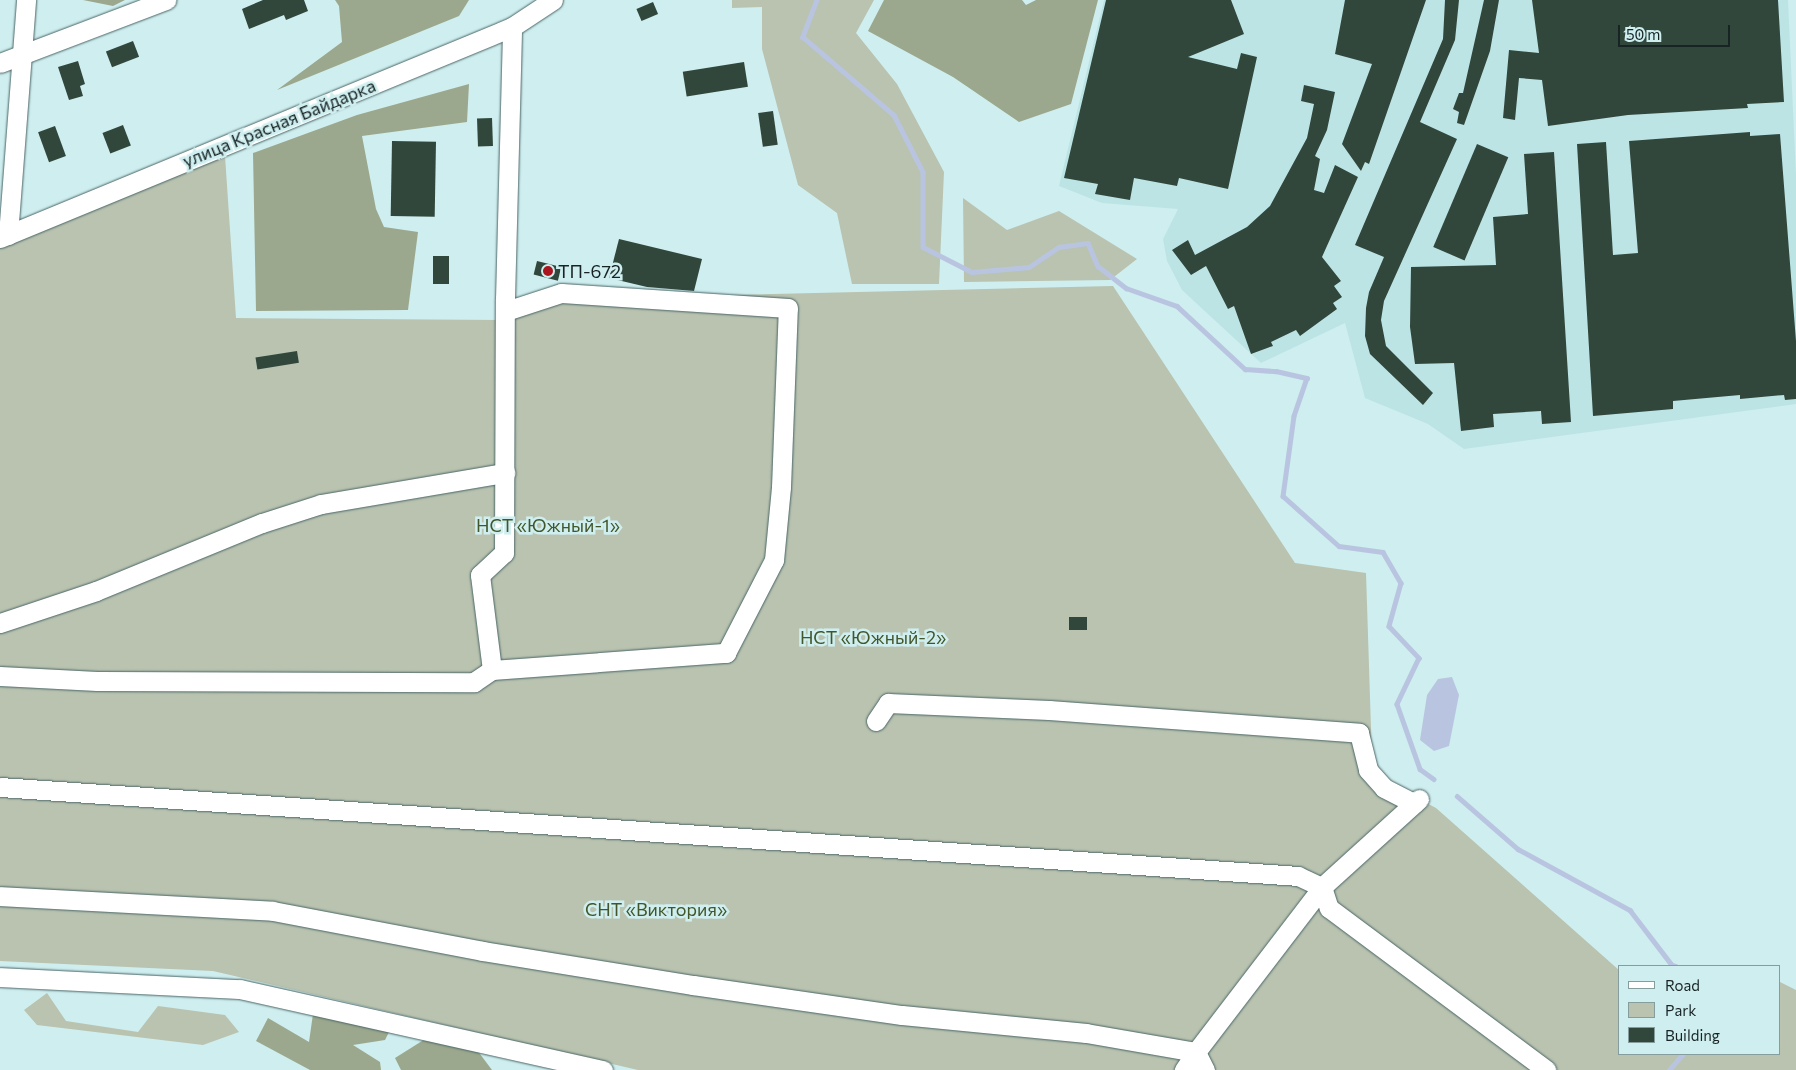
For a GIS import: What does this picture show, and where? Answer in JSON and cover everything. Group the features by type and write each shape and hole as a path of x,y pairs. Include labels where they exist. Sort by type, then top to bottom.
{"street":[{"path":"4,236 24,53 26,0"},
{"path":"0,63 166,0"},
{"name":"улица Красная Байдарка","path":"4,236 512,28 553,0"},
{"path":"492,670 480,575 504,553 506,311 512,28"},
{"path":"0,676 97,681 474,682 492,670 726,653 774,560 781,488 788,308 561,293 506,311"},
{"path":"0,623 96,591 262,523 321,504 504,473"},
{"path":"876,721 888,704 1049,710 1359,733 1368,770 1384,788 1417,801 1322,888 1184,1070"},
{"path":"0,787 1298,876 1322,888 1329,908 1546,1070"},
{"path":"0,896 273,911 482,951 693,985 902,1015 1086,1033 1196,1052"},
{"path":"0,977 240,989 603,1070"},
{"path":"1196,1052 1205,1070"}],"shaded area":[{"path":"1104,0 1788,0 1796,176 1796,404 1464,449 1428,424 1365,398 1345,323 1261,363 1182,290 1167,261 1163,239 1178,209 1102,203 1059,186"},
{"path":"1452,677 1459,695 1449,746 1434,751 1420,740 1427,695 1438,679"}],"green space":[{"path":"83,0 125,0 113,6"},
{"path":"335,0 469,0 459,16 277,90 342,42 339,6"},
{"path":"732,0 874,0 856,33 897,84 944,172 939,284 852,284 837,213 798,185 762,49 762,7 732,8"},
{"path":"884,0 1022,0 1026,5 1036,0 1098,0 1071,104 1019,122 953,77 868,31"},
{"path":"469,84 467,122 362,136 376,209 384,227 418,232 408,310 256,311 253,153 357,115"},
{"path":"225,156 236,318 500,320 562,299 1113,286 1295,563 1366,573 1372,760 1395,797 1419,799 1436,808 1618,969 1618,1055 1781,1055 1781,982 1796,990 1796,1070 638,1070 213,971 0,961 0,246"},
{"path":"963,198 1007,230 1059,211 1137,259 1110,280 964,282"},
{"path":"47,993 66,1021 138,1032 158,1006 225,1015 239,1032 203,1045 37,1025 24,1010"},
{"path":"313,1014 390,1030 385,1040 353,1045 380,1062 381,1070 310,1070 256,1041 268,1018 309,1042"},
{"path":"430,1036 474,1046 492,1070 401,1070 395,1058"}],"building":[{"path":"263,0 304,0 308,11 286,20 284,15 249,29 242,9"},
{"path":"1106,0 1231,0 1244,34 1188,57 1237,69 1241,53 1257,57 1228,189 1179,178 1177,186 1134,178 1130,200 1095,194 1098,184 1064,178"},
{"path":"1345,0 1426,0 1369,164 1365,162 1361,171 1342,144 1372,64 1335,54"},
{"path":"1445,0 1459,0 1455,40 1420,122 1457,139 1384,301 1381,320 1386,346 1433,393 1423,405 1370,354 1365,336 1366,308 1369,292 1384,257 1355,245 1443,39"},
{"path":"1484,0 1499,0 1490,51 1464,125 1457,123 1459,112 1453,109 1459,93 1463,93"},
{"path":"1532,0 1778,0 1784,102 1747,104 1748,108 1628,115 1548,126 1542,80 1519,78 1515,120 1503,118 1509,50 1539,53"},
{"path":"653,2 658,14 642,21 636,9"},
{"path":"133,41 139,57 112,67 106,51"},
{"path":"78,61 85,84 80,86 83,96 69,100 58,67"},
{"path":"744,62 748,87 687,96 683,72"},
{"path":"1304,85 1335,92 1327,130 1315,156 1320,159 1314,190 1324,193 1335,165 1358,177 1322,257 1341,281 1334,286 1342,297 1333,303 1337,309 1300,336 1296,330 1271,342 1273,346 1251,354 1234,306 1228,309 1206,266 1191,275 1172,250 1188,240 1195,255 1247,227 1270,206 1307,138 1314,104 1301,101"},
{"path":"773,111 778,145 763,147 758,113"},
{"path":"492,118 493,146 478,147 477,119"},
{"path":"123,125 131,146 110,153 102,133"},
{"path":"55,126 66,156 49,162 38,132"},
{"path":"1750,132 1750,136 1780,134 1796,341 1796,399 1785,400 1784,395 1740,399 1740,395 1673,401 1673,409 1593,416 1577,144 1606,142 1613,255 1638,253 1629,141"},
{"path":"392,141 436,142 435,217 391,216"},
{"path":"1477,144 1508,157 1465,260 1433,247"},
{"path":"1554,152 1571,422 1542,424 1541,411 1493,414 1494,427 1461,431 1454,363 1415,364 1410,327 1411,267 1496,265 1493,217 1528,214 1524,154"},
{"path":"619,239 702,259 694,291 647,287 609,278"},
{"path":"433,256 449,256 449,284 433,284"},
{"name":"ТП-672","path":"537,261 561,267 558,281 534,275"},
{"path":"297,351 299,363 257,369 256,358"},
{"path":"1069,617 1087,617 1087,630 1069,630"}],"waterway":[{"path":"817,0 803,37 894,115 923,172 923,247 972,272 1029,267 1059,247 1088,243 1098,266 1126,288 1177,306 1245,369 1276,371 1307,378 1294,416 1283,496 1339,546 1383,552 1401,583 1389,626 1419,658 1397,704 1420,769 1434,779"},
{"path":"1457,796 1518,849 1630,910 1672,965"},
{"path":"1669,1070 1682,1055"}],"place":[{"name":"ТП-672","path":"548,271"}],"park label":[{"name":"НСТ «Южный-1»","path":"548,525"},
{"name":"НСТ «Южный-2»","path":"873,637"},
{"name":"СНТ «Виктория»","path":"656,909"}]}
